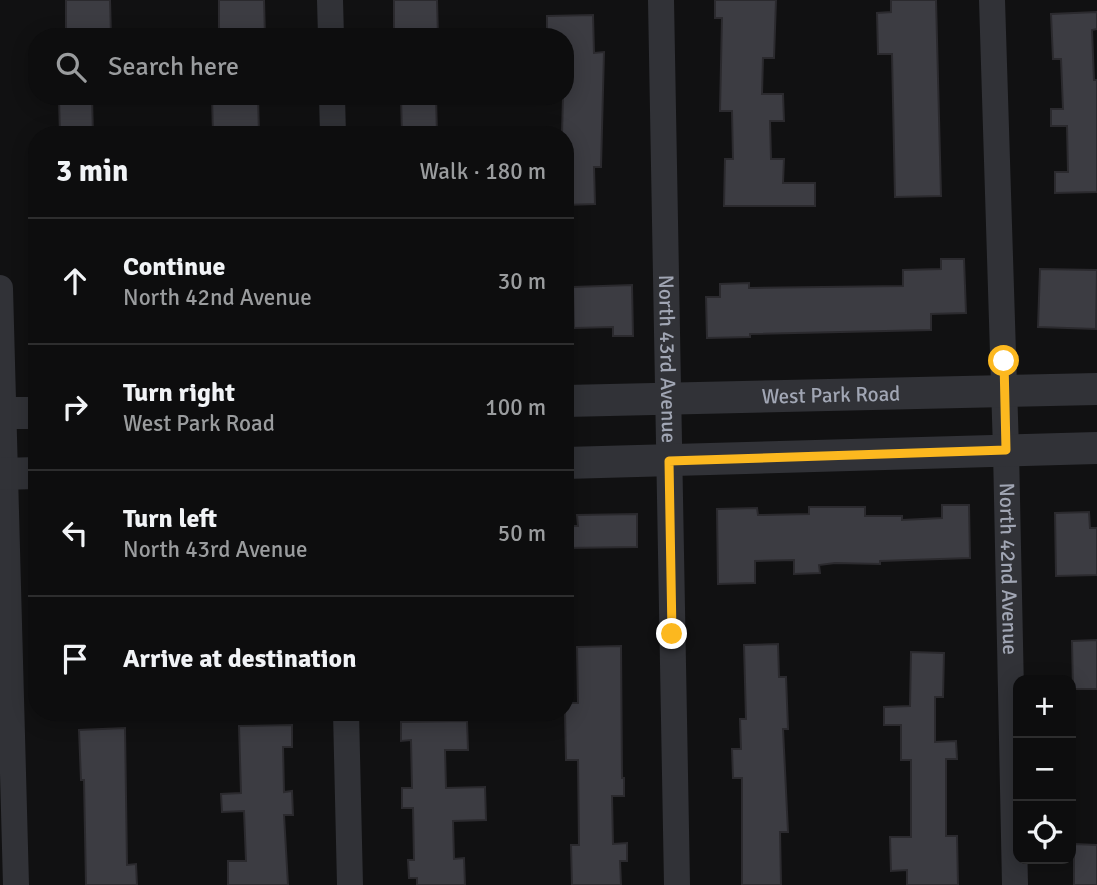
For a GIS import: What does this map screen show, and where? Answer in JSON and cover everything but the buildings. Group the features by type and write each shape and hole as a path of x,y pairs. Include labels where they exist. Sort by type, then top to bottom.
{"street":[{"path":"330,0 331,28"},
{"name":"North 43rd Avenue","path":"661,0 677,885"},
{"name":"North 42nd Avenue","path":"992,0 1006,450 1015,885"},
{"path":"332,105 333,126"},
{"path":"0,288 2,474 16,885"},
{"name":"West Park Road","path":"574,401 1097,389"},
{"path":"1,413 28,413"},
{"path":"574,464 1097,448"},
{"path":"2,474 28,473"},
{"path":"346,721 350,885"}],"route":[{"path":"672,634 669,461 1006,450 1004,361"}]}
